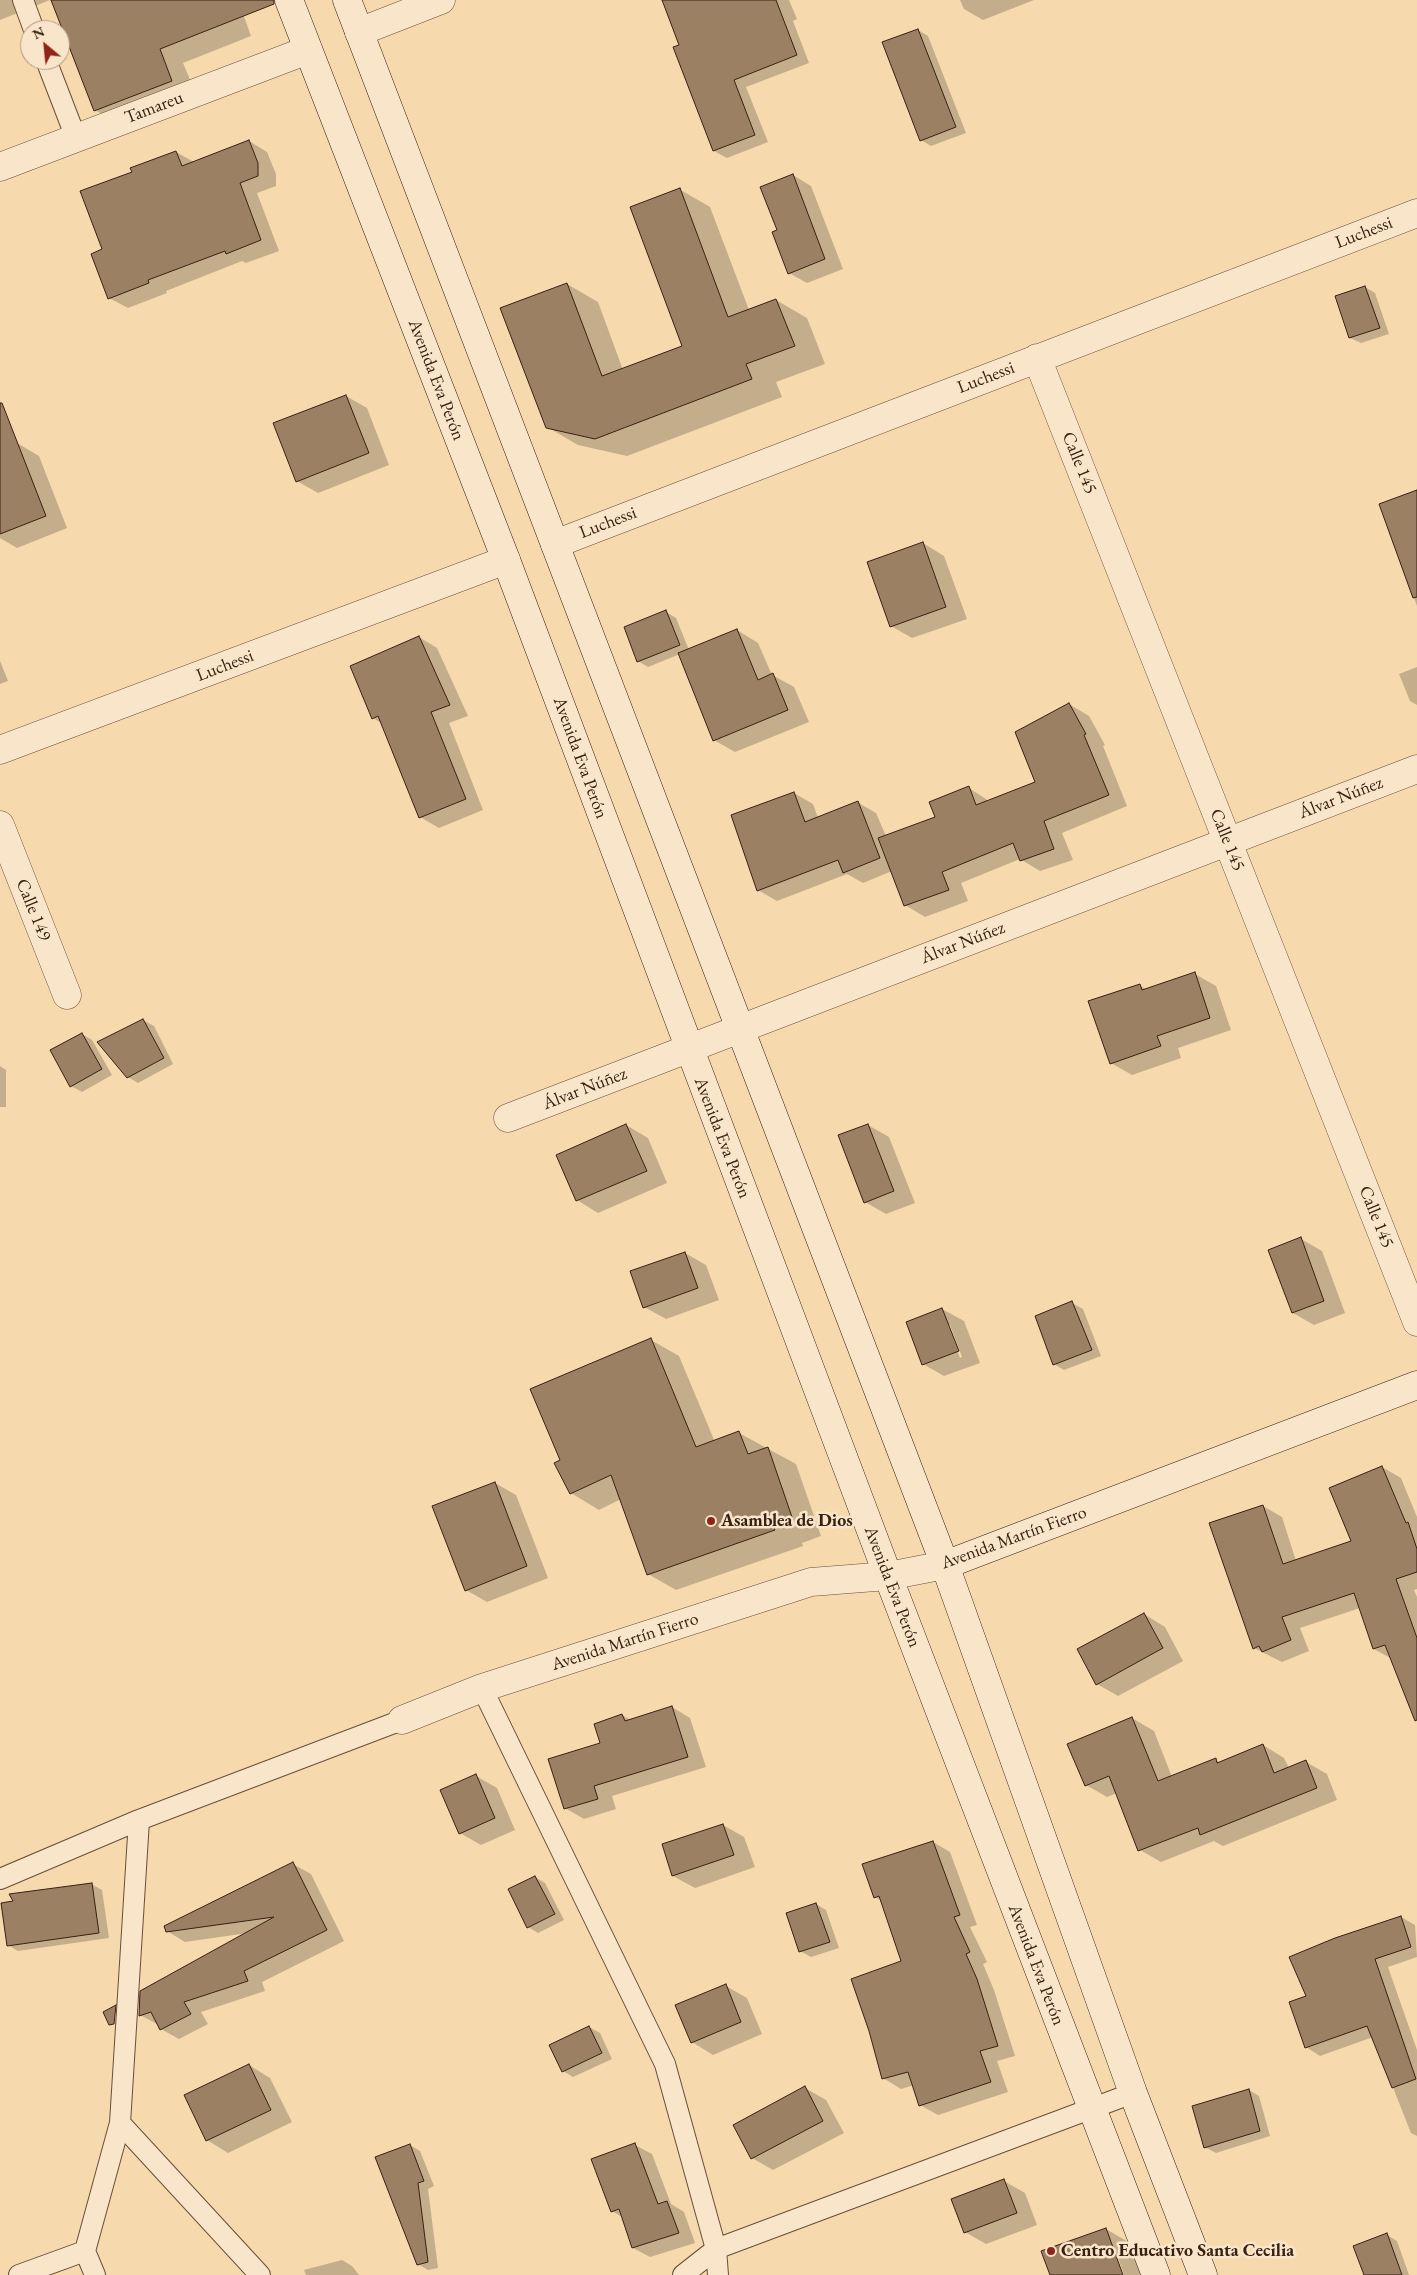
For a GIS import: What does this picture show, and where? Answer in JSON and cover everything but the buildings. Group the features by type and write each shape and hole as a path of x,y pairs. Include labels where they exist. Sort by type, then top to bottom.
{"street":[{"name":"Avenida Eva Perón","path":"289,0 506,560 688,1049 1090,2108 1156,2275"},
{"path":"347,0 945,1566 1133,2093 1203,2275"},
{"path":"358,32 441,0"},
{"name":"Tamareu","path":"0,166 308,50"},
{"name":"Luchessi","path":"555,544 1417,213"},
{"name":"Calle 145","path":"1037,358 1417,1322"},
{"name":"Luchessi","path":"0,750 506,560"},
{"name":"Álvar Núñez","path":"508,1118 1417,768"},
{"name":"Calle 149","path":"0,825 67,995"},
{"name":"Avenida Martín Fierro","path":"402,1720 482,1688 811,1582 888,1576 945,1566 1417,1385"}],"lane":[{"path":"23,0 30,20"},
{"path":"50,70 76,138"},
{"path":"482,1688 665,2064 716,2249 718,2275"},
{"path":"0,1879 139,1820 402,1720"},
{"path":"95,2275 84,2251 120,2123 139,1820"},
{"path":"683,2275 716,2249 1133,2093"},
{"path":"120,2123 260,2275"},
{"path":"19,2275 84,2251"}],"place":[{"name":"Asamblea de Dios","path":"711,1521"},
{"name":"Centro Educativo Santa Cecilia","path":"1051,2251"}]}
